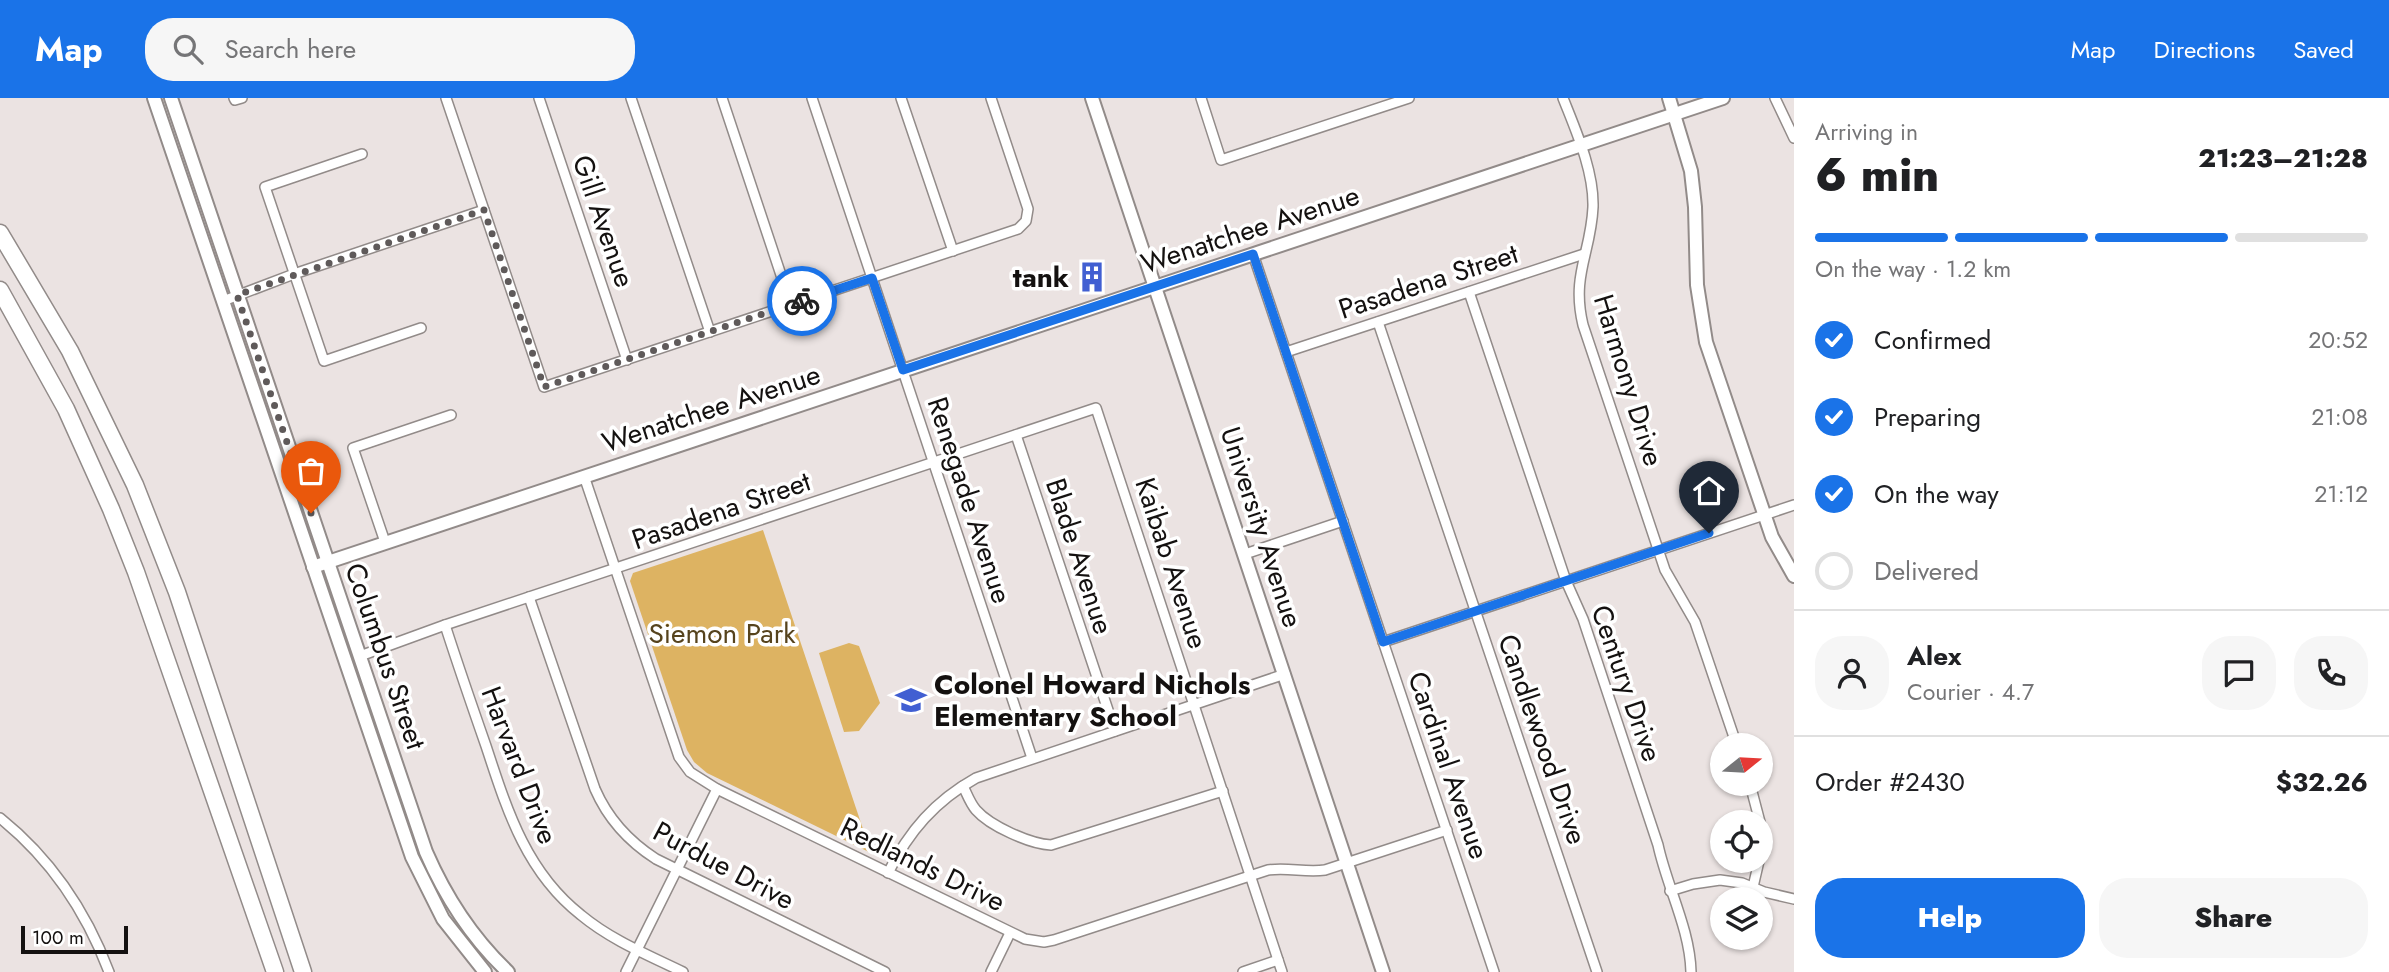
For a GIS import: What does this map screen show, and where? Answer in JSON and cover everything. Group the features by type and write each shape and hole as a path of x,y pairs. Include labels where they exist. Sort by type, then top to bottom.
{"highway":[{"path":"0,233 70,351 104,417 140,497 183,608 303,972"},
{"path":"0,290 66,409 111,509 141,584 275,972"}],"street":[{"name":"Columbus Street","path":"154,98 416,868 443,919 485,972"},
{"name":"Columbus Street","path":"171,98 435,872 468,928 508,972"},
{"path":"234,98 242,98"},
{"path":"446,98 544,387 1018,229 1026,221 1028,209 991,98"},
{"name":"Gill Avenue","path":"539,98 627,360"},
{"path":"631,98 710,332"},
{"path":"722,98 791,305"},
{"name":"Renegade Avenue","path":"811,98 1032,758"},
{"path":"901,98 953,251"},
{"name":"University Avenue","path":"1092,98 1383,972"},
{"path":"1201,98 1221,160 1409,98"},
{"name":"Harmony Drive","path":"1563,98 1590,178 1593,198 1592,219 1578,283 1581,318 1658,550 1672,584 1698,630 1733,733"},
{"path":"1670,98 1686,149 1693,189 1697,285 1702,324 1764,515 1779,551 1794,576"},
{"name":"Wenatchee Avenue","path":"313,566 1723,98"},
{"path":"1775,98 1794,138"},
{"path":"362,154 265,187 294,274 324,361 421,328"},
{"path":"223,301 294,274 484,210"},
{"name":"Cardinal Avenue","path":"1253,254 1494,972"},
{"name":"Pasadena Street","path":"1286,352 1584,254"},
{"name":"Century Drive","path":"1469,292 1566,581 1583,619 1658,845 1687,942 1691,972"},
{"name":"Candlewood Drive","path":"1378,321 1597,972"},
{"name":"Pasadena Street","path":"360,656 445,625 1096,408"},
{"name":"Kaibab Avenue","path":"1096,408 1282,972"},
{"path":"385,542 353,448 451,415"},
{"name":"Blade Avenue","path":"1016,435 1115,731"},
{"name":"Redlands Drive","path":"584,476 679,757 690,772 717,789 1010,933 1033,942 1054,940 1251,876 1278,869 1315,872 1447,830"},
{"path":"1383,642 1794,505"},
{"path":"1245,554 1343,522"},
{"name":"Purdue Drive","path":"529,597 601,802 620,830 656,859 885,972"},
{"name":"Harvard Drive","path":"445,625 510,818 527,854 551,886 579,914 612,937 683,972"},
{"path":"888,873 899,851 919,823 941,801 963,786 993,771 1285,674"},
{"path":"963,786 971,803 986,819 1031,842 1051,845 1223,791"},
{"path":"626,972 717,789"},
{"path":"0,818 40,855 58,877 89,925 109,972"},
{"path":"1671,891 1720,880 1753,887 1756,873"},
{"path":"1773,895 1794,899"},
{"path":"991,972 1010,933"},
{"path":"1243,972 1278,960"}],"green space":[{"name":"Siemon Park","path":"763,530 871,853 707,773 694,762 687,750 630,581 633,573"},
{"path":"849,643 859,646 880,703 859,731 844,732 819,653"}],"way so far":[{"path":"311,513 237,295 484,210 544,387 802,301"}],"place":[{"name":"tank","path":"1092,277"},
{"name":"Colonel Howard Nichols Elementary School","path":"911,700"}],"route":[{"path":"802,301 872,278 903,370 1253,254 1383,642 1709,533"}]}
